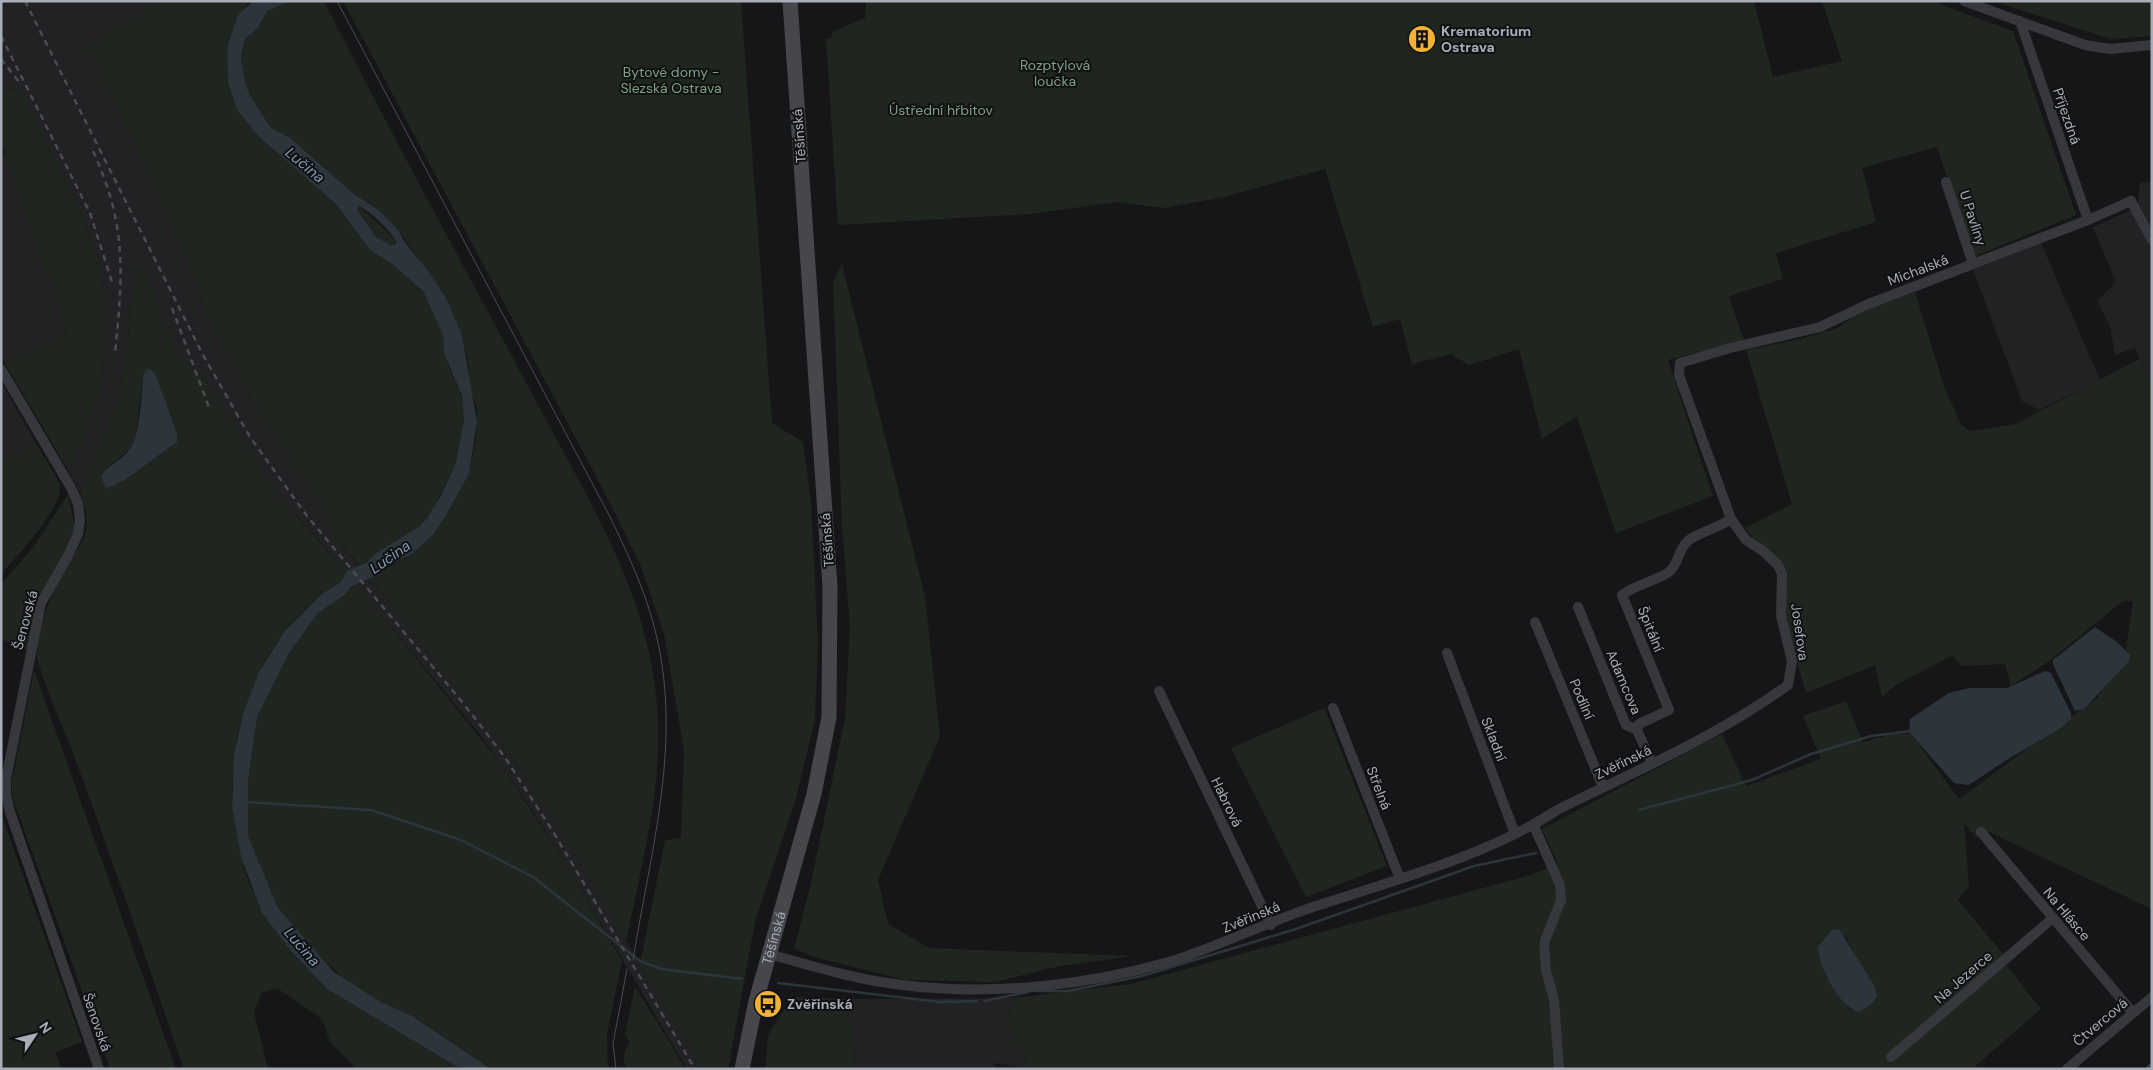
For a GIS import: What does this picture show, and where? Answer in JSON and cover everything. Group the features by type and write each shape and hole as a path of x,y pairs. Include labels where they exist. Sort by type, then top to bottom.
{"main road":[{"name":"Těšínská","path":"742,1069 769,954 814,794 829,717 831,656 830,586 790,1"}],"street":[{"path":"1964,1 2085,45 2110,49 2152,45"},
{"name":"Příjezdná","path":"2020,21 2088,220"},
{"name":"U Pavlíny","path":"1946,182 1973,264"},
{"name":"Michalská","path":"1679,375 1680,363 1692,358 1820,327 1866,305 2088,220 2131,201 2152,240"},
{"name":"Šenovská","path":"1,368 78,503 80,520 78,534 69,554 41,603 3,795 99,1069"},
{"name":"Josefova","path":"1679,375 1731,519 1746,540 1763,551 1778,565 1782,574 1781,616 1792,661 1788,685 1768,700 1713,732"},
{"name":"Špitální","path":"1637,730 1639,724 1669,710 1622,595 1633,587 1669,573 1676,564 1680,548 1689,539 1719,528 1731,519"},
{"name":"Adamcova","path":"1578,607 1626,725 1637,730 1652,763"},
{"name":"Podílní","path":"1535,622 1604,787"},
{"name":"Skladní","path":"1447,653 1515,834"},
{"name":"Habrová","path":"1159,691 1271,924"},
{"name":"Střelná","path":"1333,708 1400,879"},
{"name":"Zvěřinská","path":"769,954 899,985 980,991 1122,974 1173,960 1316,906 1400,879 1515,834 1534,826 1557,810 1713,732"},
{"path":"1534,826 1560,885 1561,900 1544,943 1546,970 1554,1000 1559,1069"},
{"name":"Na Hlásce","path":"1981,832 2133,1013"},
{"name":"Na Jezerce","path":"1891,1057 2053,918"},
{"name":"Čtvercová","path":"2067,1069 2152,997"}],"shaded area":[{"path":"1,1 160,1 158,3 186,255 204,308 262,418 326,509 334,536 468,699 509,752 577,857 703,1069 687,1069 566,864 482,737 323,545 277,494 206,381 179,355 137,260 130,309 127,354 115,411 80,492 67,468 84,438 97,399 105,353 104,302 100,265 79,208 17,88 1,94"},
{"path":"6,154 68,333 4,362 1,354 1,156"},
{"path":"2152,182 2152,389 2135,348 2115,355 2110,327 2097,301 2116,282 2093,227 2132,210 2138,204 2140,183"},
{"path":"2041,243 2100,380 2039,410 2022,401 1973,270"},
{"path":"1,381 36,443 1,462"},
{"path":"1013,998 1006,1025 1031,1069 995,1063 995,1069 856,1069 847,999"}],"green space":[{"path":"160,1 254,1 247,5 238,17 227,47 228,82 257,135 336,204 370,250 392,264 423,291 443,335 447,361 464,404 463,434 456,463 432,511 420,526 359,565 334,536 326,509 262,418 204,308 186,255 88,47"},
{"path":"290,1 324,1 400,148 591,503 627,581 641,621 651,662 657,705 658,735 655,793 645,851 627,938 625,939 577,857 509,752 369,578 412,554 433,535 445,517 469,474 476,437 477,411 469,383 469,369 462,335 446,298 399,231 380,211 354,194 289,137 271,128 251,97 246,86 241,58 244,42 267,11"},
{"name":"Bytové domy - Slezská Ostrava","path":"343,1 741,1 772,423 803,442 811,501 818,643 815,719 795,802 755,922 728,1069 703,1069 640,964 665,840 681,838 684,750 664,634 640,564 608,499"},
{"path":"866,1 1754,1 1773,77 1842,61 1822,1 1931,1 2013,31 2076,215 1973,257 1937,147 1862,168 1876,222 1776,253 1783,279 1729,296 1744,340 1668,360 1713,496 1616,533 1577,416 1542,439 1519,349 1469,365 1451,354 1412,364 1400,319 1373,327 1325,169 1224,197 1164,208 1118,202 1030,214 838,225 826,39 832,37 831,34 836,30 865,18"},
{"path":"1992,1 2152,1 2152,36 2111,39"},
{"path":"17,88 79,208 100,265 104,302 105,353 97,399 84,438 67,468 4,362 68,333 1,142 1,94"},
{"path":"359,206 397,242 391,245 376,237 356,209"},
{"path":"137,258 179,355 206,381 277,494 346,572 341,582 301,614 276,643 259,672 243,713 237,735 232,806 244,869 262,913 291,951 327,989 461,1069 357,1069 330,1042 324,1024 319,1017 278,989 262,992 254,1012 268,1069 184,1069 72,750 41,672 37,654 41,628 56,585 77,551 86,532 87,521 80,492 115,411 127,354 130,309","holes":["152,370 177,434 177,442 125,480 106,489 106,469 131,448 136,434 143,375"]},
{"path":"842,264 925,596 940,736 878,880 888,924 929,948 1133,956 1060,966 995,982 905,980 818,958 794,949 811,883 845,718 850,626 842,527 833,282"},
{"path":"1915,292 1944,386 1961,425 1971,431 2016,424 2139,359 2152,389 2152,909 1985,830 1977,838 1964,823 1969,885 1958,900 2003,954 2007,966 2041,1009 1972,1069 1563,1069 1548,941 1555,929 1538,940 1552,1022 1553,1069 1031,1069 1006,1025 1013,998 1131,984 1531,875 1558,864 1542,829 1722,734 1746,786 1821,759 1803,716 1846,701 1863,742 1893,734 1911,734 1959,799 2097,698 2126,649 2133,601 2123,601 2048,662 2011,686 2005,664 1961,666 1953,655 1896,685 1882,697 1875,665 1806,693 1784,617 1785,594 1768,549 1753,538 1745,528 1792,504 1746,350 1800,339 1838,328 1856,314","holes":["1845,936 1862,967 1851,1010 1825,974"]},
{"path":"36,443 54,472 59,484 58,497 46,520 1,574 1,462"},
{"path":"68,494 74,523 80,520 47,588 31,652 1,639 1,584 35,545"},
{"path":"356,584 498,760 566,864 622,961 607,1034 608,1069 491,1069 412,1016 379,1001 346,981 308,945 278,908 248,836 248,781 257,717 289,653 318,613"},
{"path":"34,670 176,1069 110,1069 12,796 12,781"},
{"path":"1324,708 1387,866 1306,897 1231,748"},
{"path":"1,813 82,1042 55,1052 62,1069 1,1069"},
{"path":"635,986 686,1069 627,1069 624,1055 630,1042 625,1035"},
{"path":"792,997 847,999 856,1069 765,1069 768,1035"}],"water":[{"name":"Lučina","path":"254,1 290,1 267,11 257,29 244,42 241,58 246,86 271,128 289,137 354,194 380,211 399,231 404,241 428,271 446,298 462,335 477,422 469,474 433,535 412,554 390,565 373,577 352,586 344,595 318,613 289,653 257,717 248,781 248,836 278,908 334,972 379,1001 412,1016 491,1069 461,1069 327,989 291,951 262,913 241,857 232,806 234,755 243,713 259,672 284,632 322,594 340,583 347,571 367,562 375,554 420,526 427,518 440,497 456,463 464,420 462,396 444,353 443,335 423,291 392,264 370,250 336,204 257,135 237,109 228,82 227,47 239,13","holes":["359,206 390,232 397,242 395,244 391,245 376,237 357,210"]},
{"path":"147,369 152,370 156,376 177,434 177,442 125,480 106,489 101,476 127,453 133,443 140,414 143,375"},
{"path":"2095,627 2117,642 2130,655 2129,661 2084,709 2075,711 2053,664 2053,660"},
{"path":"2045,671 2051,673 2071,713 2071,719 2058,730 2008,759 1969,785 1954,783 1909,732 1910,719 1949,693 1970,688 2007,688"},
{"path":"1839,929 1875,987 1877,996 1873,1003 1859,1012 1844,1003 1838,995 1826,975 1819,955 1818,947 1832,930"}],"waterway":[{"path":"1639,810 1752,780 1811,754 1871,736 1912,731"},
{"path":"246,802 371,810 461,840 533,877 640,961 662,969 742,979"},
{"path":"1038,991 1068,991 1142,976 1296,929 1474,866 1536,853"},
{"path":"778,983 940,1002 977,1001"},
{"path":"984,1001 1028,992"}],"tram line":[{"path":"337,1 610,517 635,570 650,612 662,668 666,710 665,751 655,835 633,960"},
{"path":"616,1069 613,1044 627,969"}],"railway":[{"path":"25,1 203,355 250,437 307,516 463,703 504,756 552,830 695,1069"},
{"path":"1,36 90,213 113,285"},
{"path":"1,59 20,83"},
{"path":"93,151 112,203 120,250 120,299 115,353"},
{"path":"172,308 210,410"}],"place":[{"name":"Krematorium Ostrava","path":"1422,39"},
{"name":"Zvěřinská","path":"768,1004"}],"park label":[{"name":"Rozptylová loučka","path":"1055,74"},
{"name":"Ústřední hřbitov","path":"941,110"}]}
